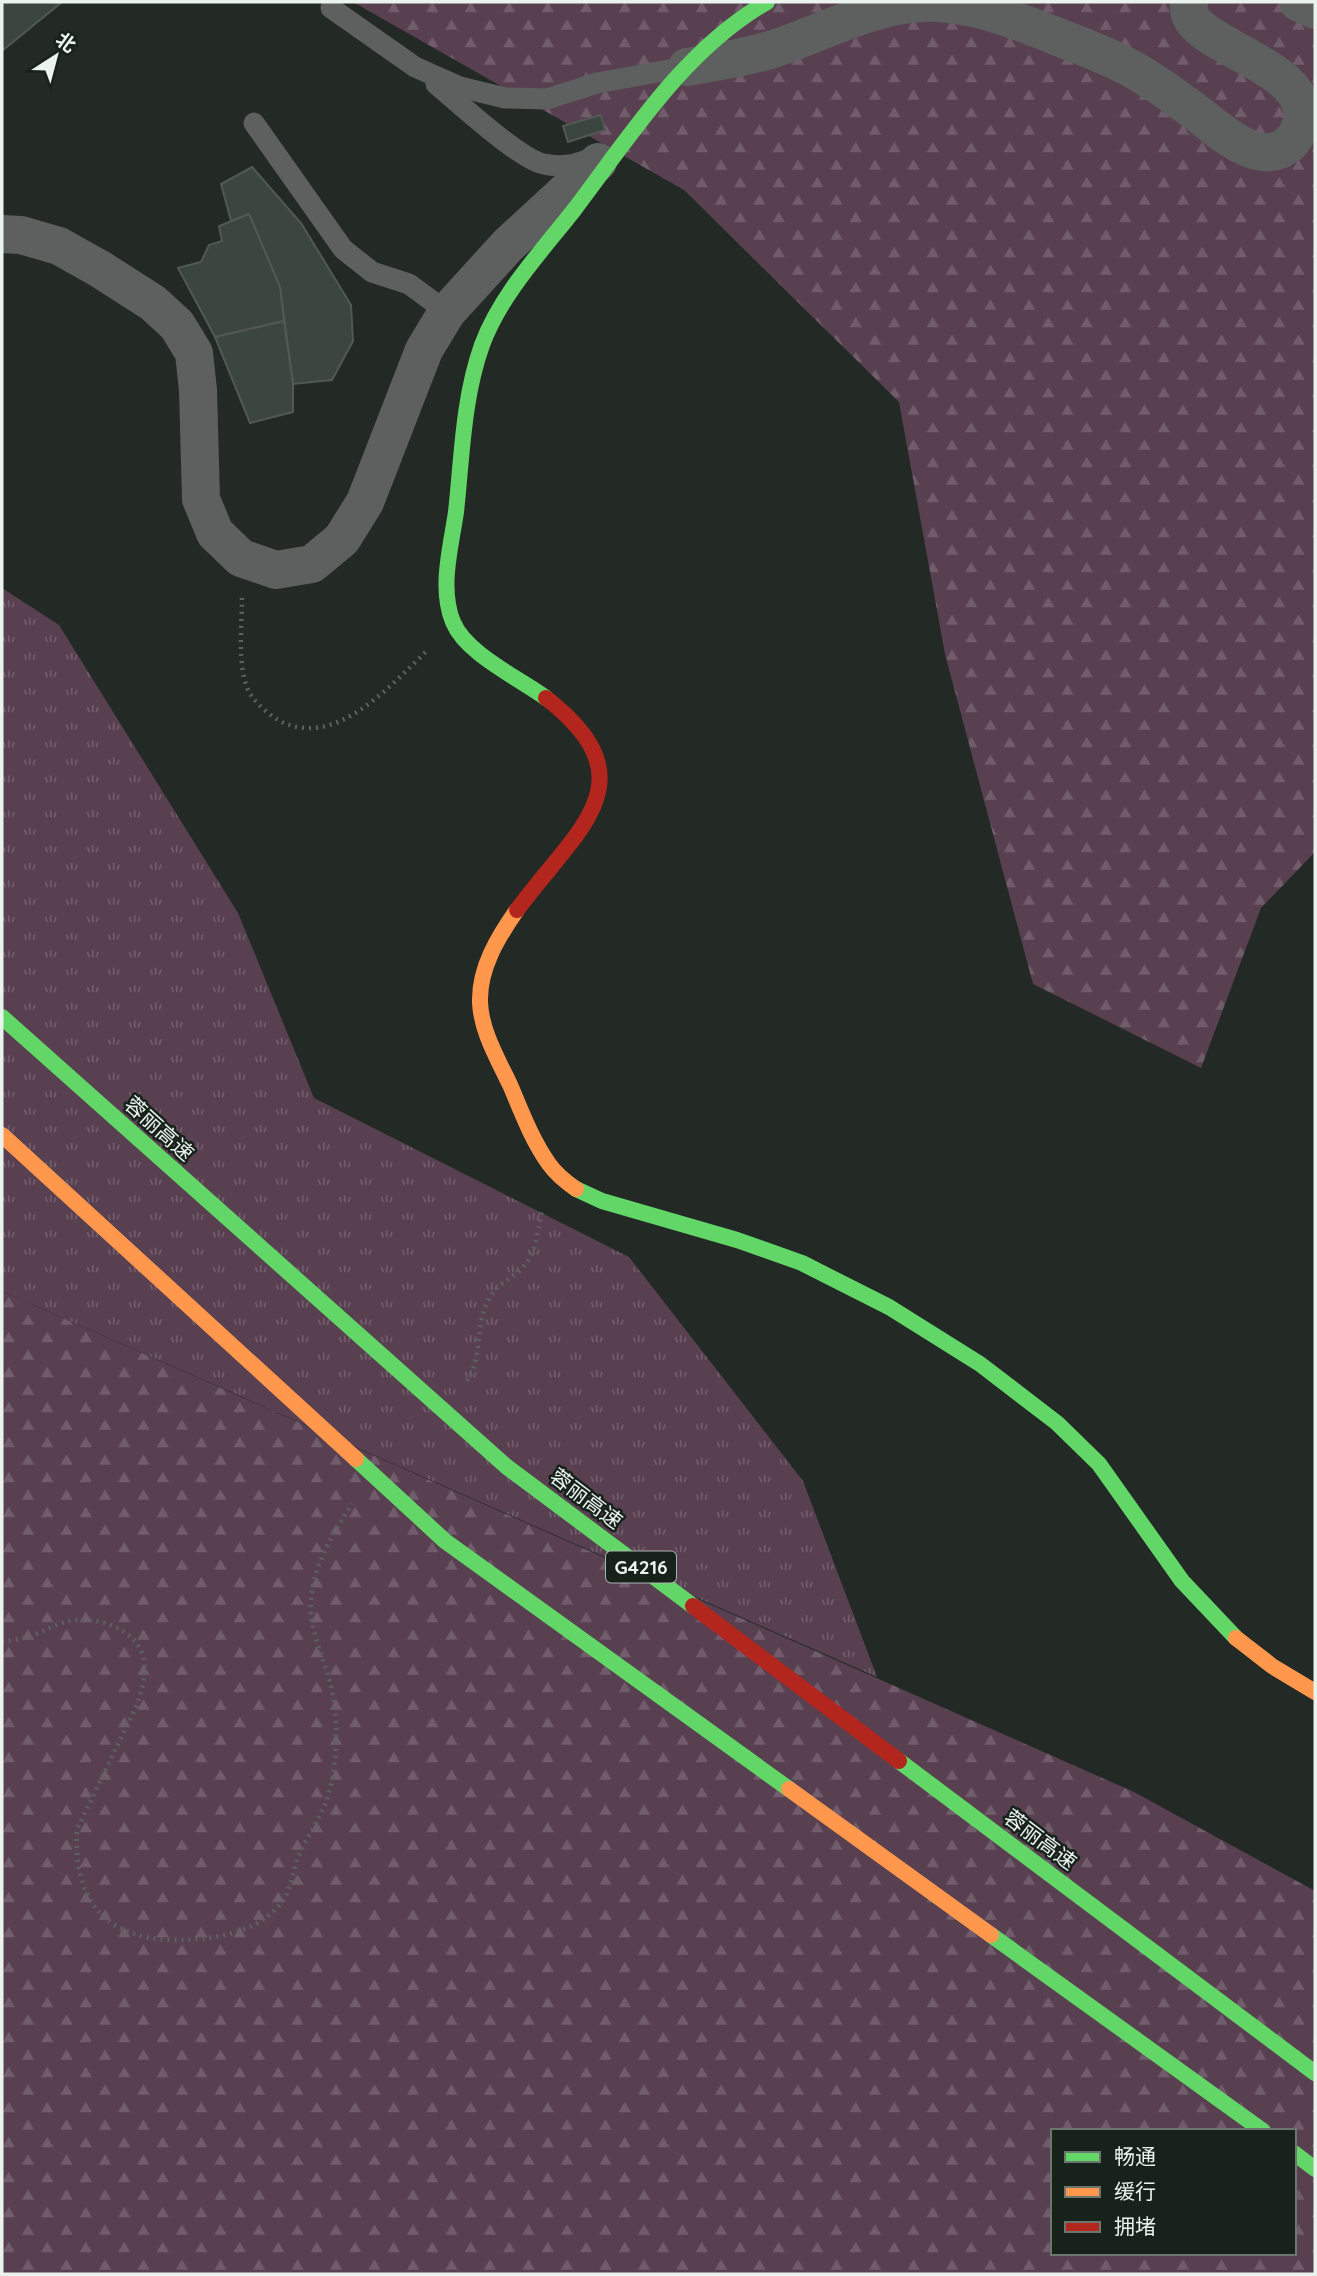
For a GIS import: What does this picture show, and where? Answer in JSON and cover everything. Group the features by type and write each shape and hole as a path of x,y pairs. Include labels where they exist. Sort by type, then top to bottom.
{"main road":[{"path":"767,2 734,22 687,67 635,128 524,272 499,310 481,347 471,386 447,601 454,625 470,646 556,705 577,725 593,747 601,772 599,796 588,819 504,929 489,955 481,980 480,1007 487,1035 537,1145 552,1168 572,1187 598,1200 729,1236 786,1257 847,1284 963,1353 1019,1393 1094,1459 1123,1494 1166,1561 1244,1647 1280,1674 1315,1692"},
{"name":"蓉丽高速","path":"2,1017 507,1466 1315,2073"},
{"path":"2,1135 445,1541 1260,2129"},
{"path":"1296,2155 1315,2169"}],"street":[{"path":"687,67 768,50 875,12 905,5 936,3 969,7 1107,56 1149,79 1234,142 1254,150 1272,152 1289,144 1300,128 1303,110 1294,91 1276,75 1210,36 1197,25 1188,12 1189,2"},
{"path":"1298,2 1315,10"},
{"path":"2,234 20,235 59,246 153,303 177,325 194,353 198,390 201,499 215,533 241,558 276,570 312,564 342,539 365,502 424,350 447,312 508,245 635,128"}],"lane":[{"path":"331,8 415,67 520,152 541,164 566,167 590,159 635,128"},
{"path":"415,67 460,87 505,98 548,99 608,81 687,67"},
{"path":"254,123 343,249 372,272 409,284 447,312"}],"path":[{"path":"241,558 243,664 249,691 266,713 291,727 319,727 348,719 376,699 454,625"},
{"path":"463,1386 469,1379 479,1354 482,1315 490,1296 524,1268 534,1251 552,1168"},
{"path":"2,1642 32,1636 65,1622 89,1619 110,1623 126,1633 139,1647 145,1664 144,1684 77,1829 76,1850 85,1890 95,1907 110,1922 128,1933 148,1939 185,1940 223,1936 245,1929 277,1908 288,1892 299,1854 328,1798 336,1735 335,1709 312,1623 311,1601 315,1579 329,1540 354,1502"}],"green space":[{"path":"353,2 1315,2 1315,852 1261,908 1201,1068 1033,984 945,654 899,402 684,190"},
{"path":"2,588 59,625 238,913 314,1098 629,1257 803,1481 877,1677 2,1291"},
{"path":"2,1291 1134,1792 1315,1891 1315,2274 2,2274"}],"building":[{"path":"2,2 62,2 2,51"},
{"path":"601,115 605,130 568,142 563,126"},
{"path":"252,167 301,223 351,305 353,341 332,380 293,384 280,287 249,214 231,221 221,184"},
{"path":"249,214 280,287 284,321 215,337 178,268 201,262 209,245 222,241 219,226"},
{"path":"284,321 293,384 293,412 250,423 215,337"}],"traffic: fast":[{"path":"546,698 469,645 453,622 449,609 447,567 456,512 464,428 482,345 500,308 523,274 661,96 710,44 767,2"},
{"path":"2,1017 507,1467 693,1606"},
{"path":"576,1189 602,1201 737,1240 802,1263 889,1307 980,1364 1057,1423 1099,1464 1182,1581 1236,1638"},
{"path":"356,1459 445,1541 789,1789"},
{"path":"899,1761 1315,2073"},
{"path":"991,1935 1260,2129"},
{"path":"1296,2155 1315,2169"}],"traffic: slow":[{"path":"517,910 486,965 481,989 481,1013 491,1046 537,1145 555,1171 576,1189"},
{"path":"2,1135 356,1459"},
{"path":"1236,1638 1272,1666 1315,1692"},
{"path":"789,1789 991,1935"}],"traffic: jam":[{"path":"517,910 580,830 594,806 600,781 595,755 578,728 546,698"},
{"path":"693,1606 899,1761"}]}
